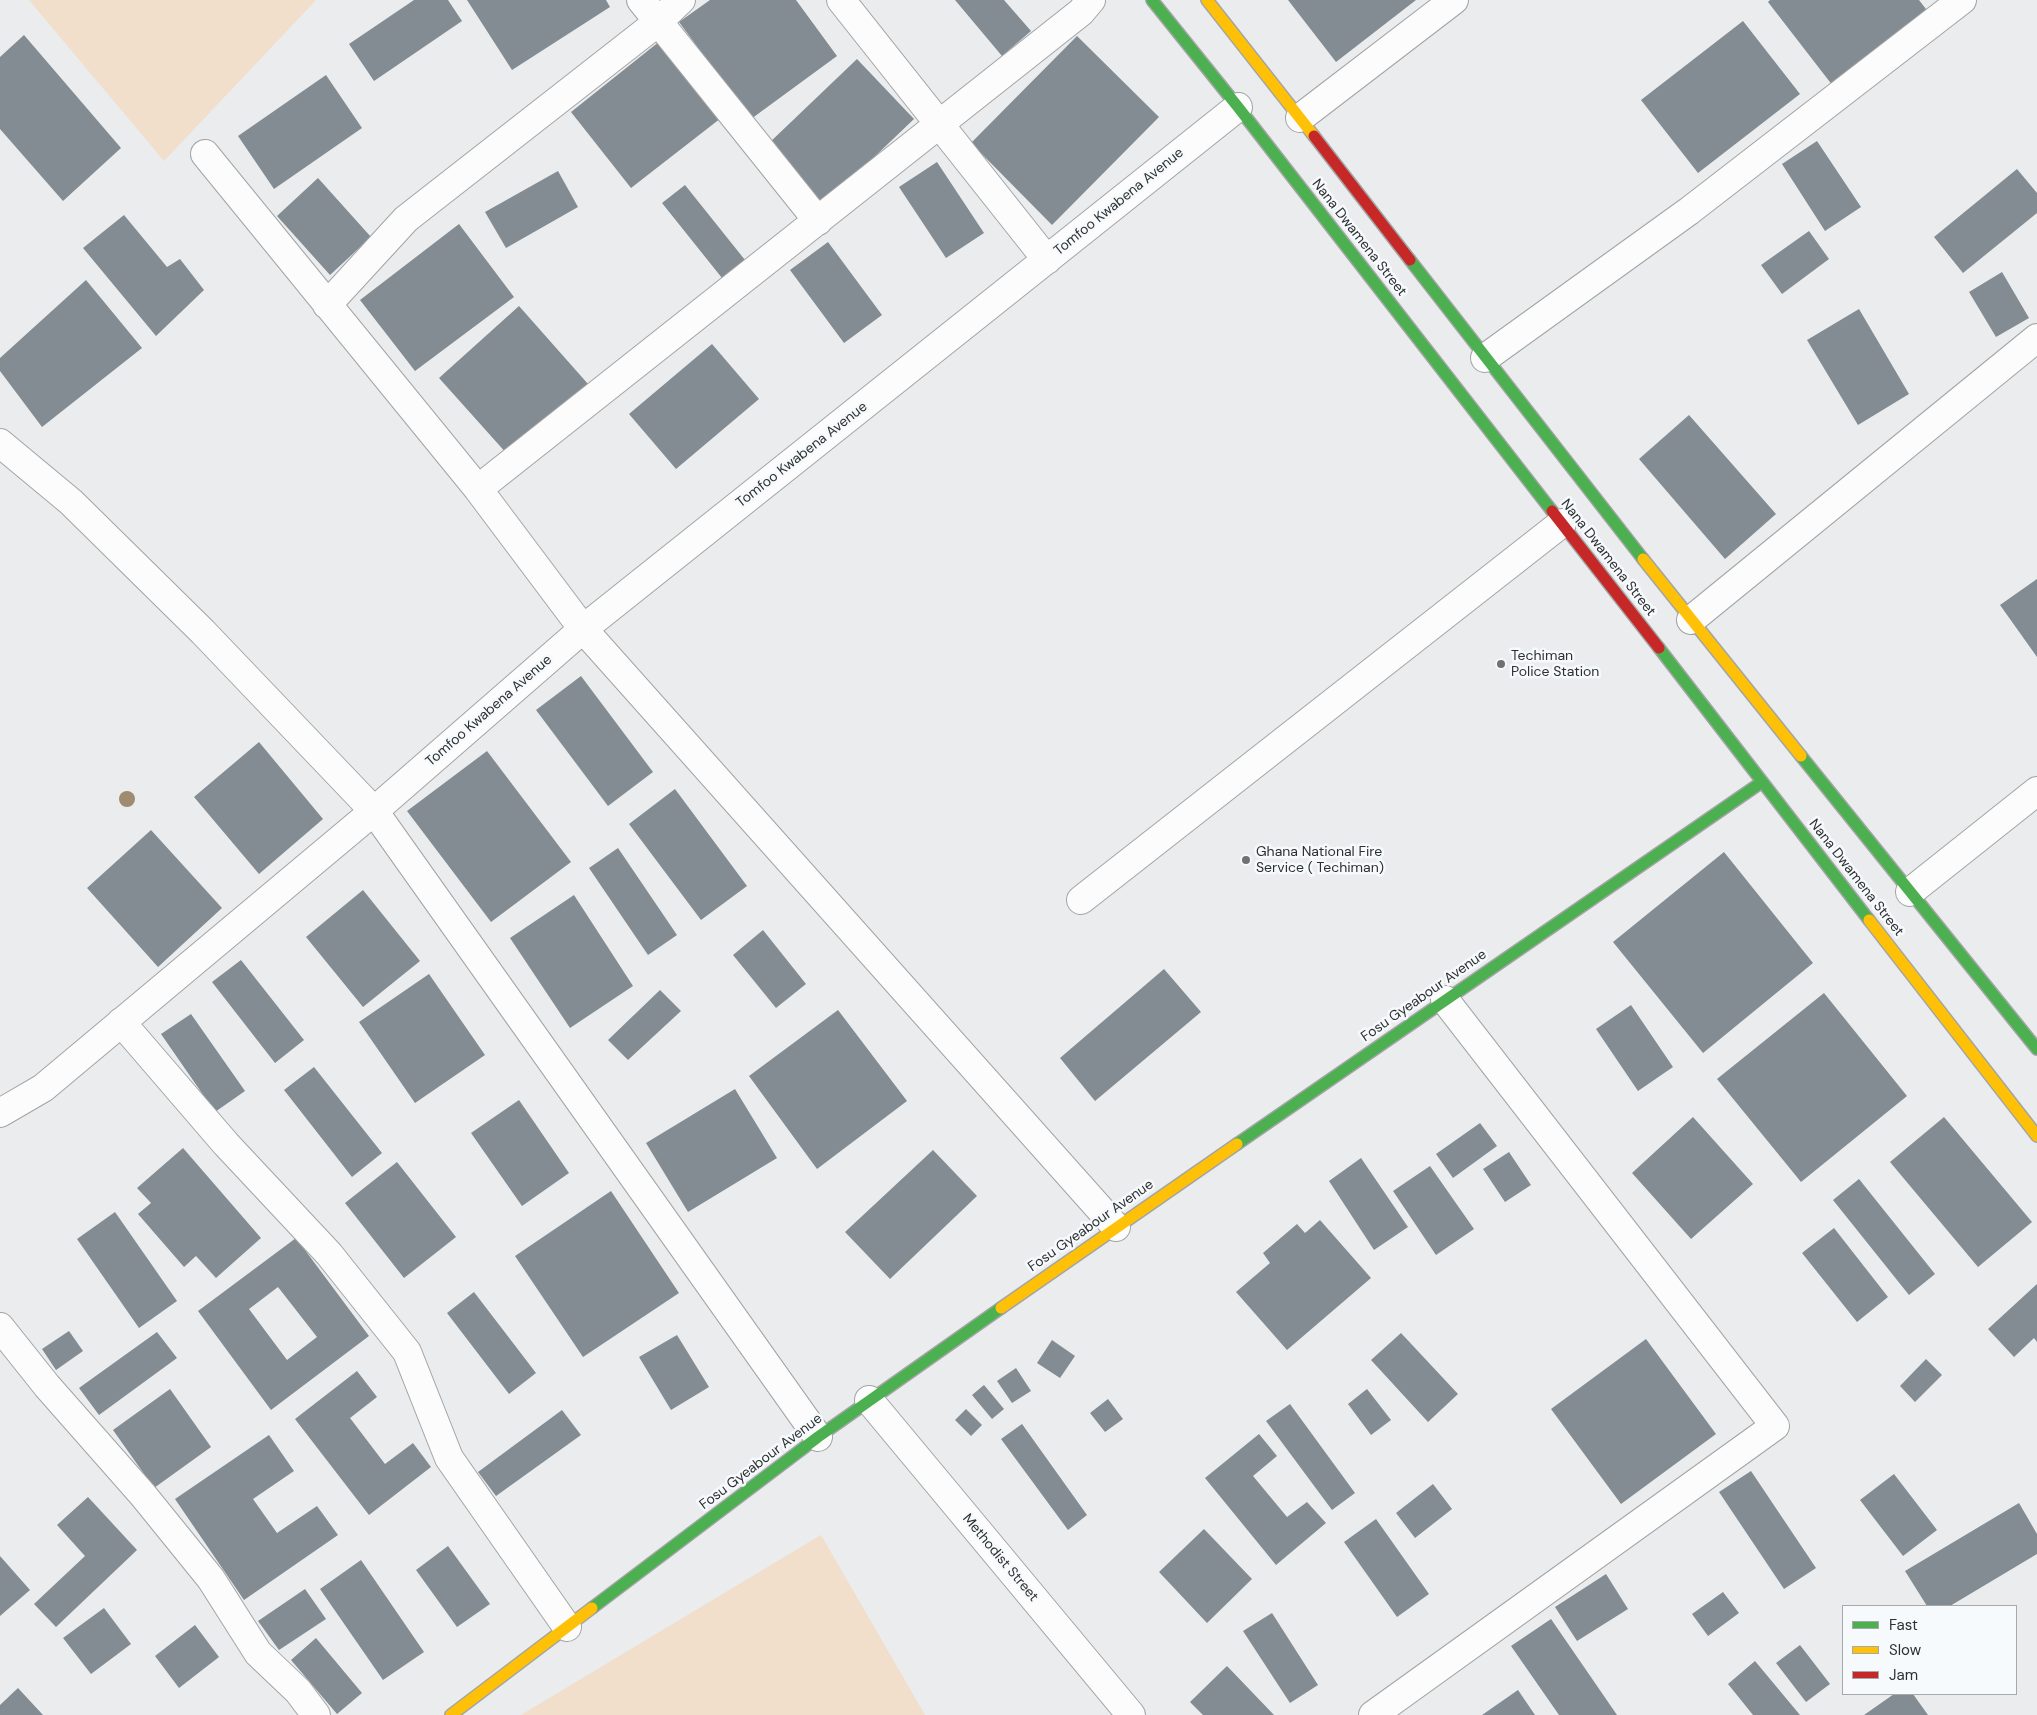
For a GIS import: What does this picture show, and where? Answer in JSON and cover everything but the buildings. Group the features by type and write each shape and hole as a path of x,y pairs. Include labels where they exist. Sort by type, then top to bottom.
{"main road":[{"name":"Nana Dwamena Street","path":"1152,0 1238,107 2037,1136"},
{"name":"Nana Dwamena Street","path":"1206,0 1300,118 1484,358 1691,620 2037,1049"},
{"name":"Fosu Gyeabour Avenue","path":"451,1715 818,1436 1116,1227 1762,782"}],"street":[{"path":"641,0 818,221"},
{"path":"327,305 406,219 658,22 682,0"},
{"path":"841,0 1047,260"},
{"path":"478,489 940,125 1081,12 1091,0"},
{"path":"1300,118 1454,0"},
{"path":"1484,358 1689,211 1957,1"},
{"name":"Tomfoo Kwabena Avenue","path":"0,1113 43,1088 374,811 583,629 1238,107"},
{"path":"205,154 478,489 583,629 1116,1227"},
{"path":"1691,620 2037,338"},
{"path":"0,443 71,502 202,632 374,811 818,1436"},
{"path":"1081,900 1562,523"},
{"path":"1910,892 2037,791"},
{"path":"1373,1715 1775,1426 1445,1000"},
{"path":"121,1022 226,1144 329,1254 407,1352 449,1458 567,1627"},
{"path":"0,1327 47,1386 143,1495 212,1579 258,1653 298,1691 316,1715"},
{"name":"Methodist Street","path":"869,1400 1131,1715"}],"shaded area":[{"path":"29,0 316,0 164,161"},
{"path":"821,1535 925,1715 521,1715"}],"traffic: fast":[{"path":"1152,0 1238,107 1552,511"},
{"path":"1410,260 1643,559"},
{"path":"1659,648 1869,920"},
{"path":"1801,756 2037,1049"},
{"path":"1237,1144 1762,782"},
{"path":"592,1608 818,1437 1001,1308"}],"traffic: slow":[{"path":"1207,0 1314,136"},
{"path":"1643,559 1801,756"},
{"path":"1869,920 2037,1136"},
{"path":"1001,1308 1237,1144"},
{"path":"451,1715 592,1608"}],"traffic: jam":[{"path":"1314,136 1410,260"},
{"path":"1552,511 1659,648"}],"place":[{"name":"Techiman Police Station","path":"1501,664"},
{"name":"Ghana National Fire Service ( Techiman)","path":"1246,860"}]}
